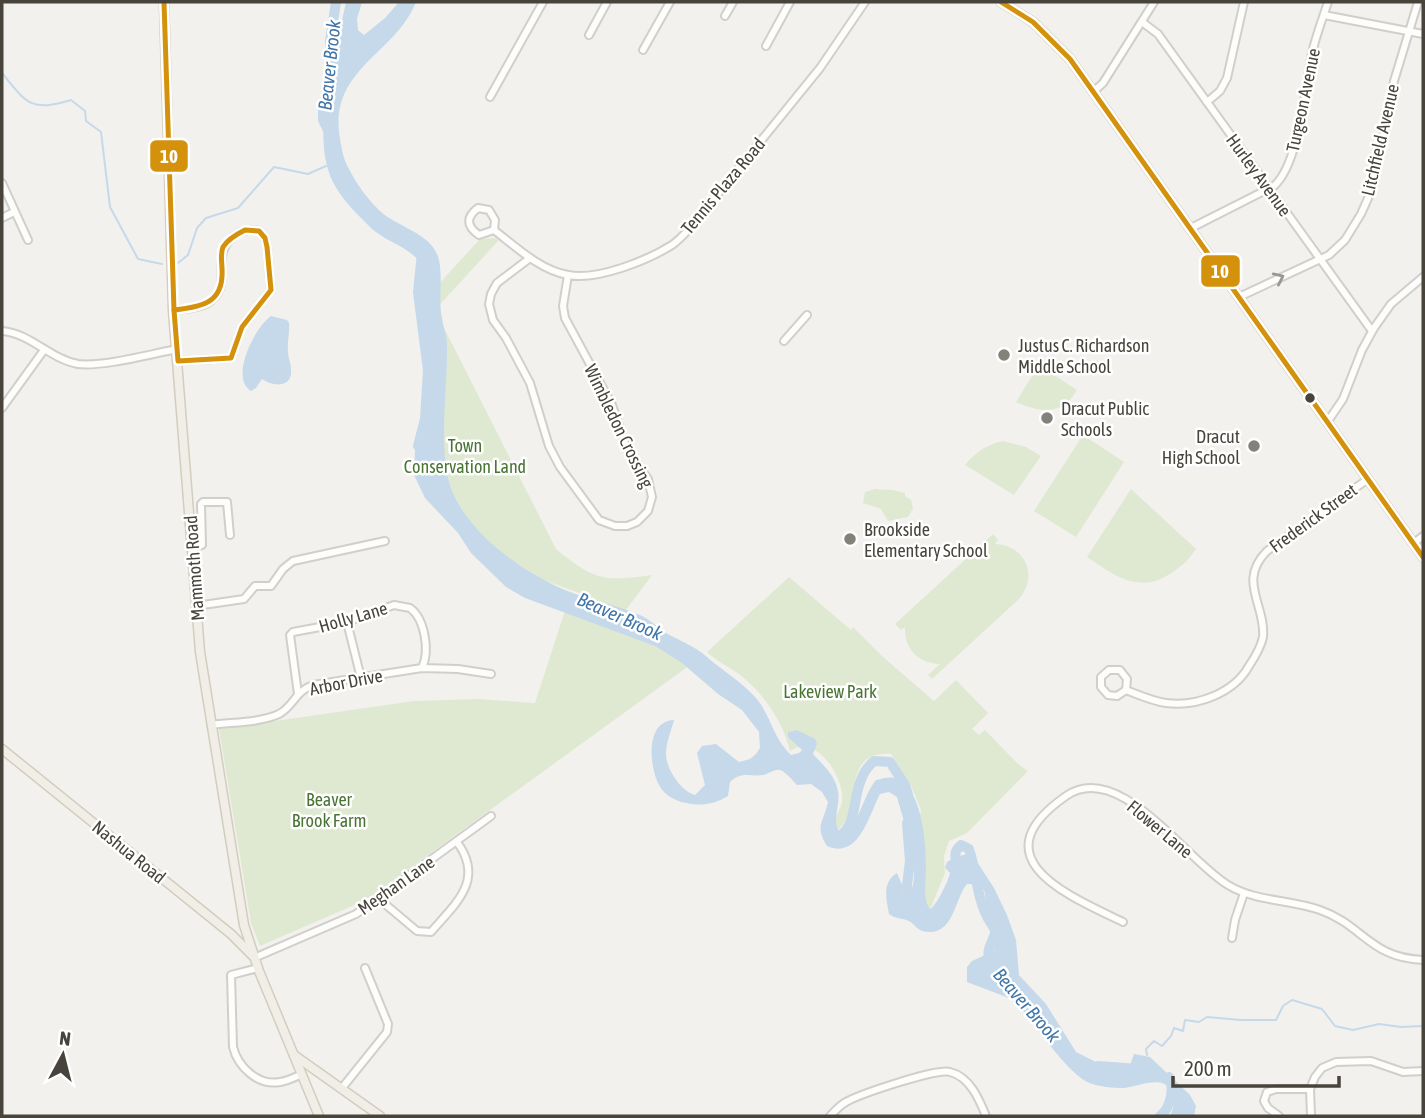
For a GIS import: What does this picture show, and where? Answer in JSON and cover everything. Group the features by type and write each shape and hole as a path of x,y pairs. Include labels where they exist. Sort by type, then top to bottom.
{"main road":[{"name":"Mammoth Road","path":"164,2 173,310 200,652 244,925 254,958 319,1116"},
{"path":"1003,2 1025,16 1055,42 1093,92 1423,557"},
{"name":"Nashua Road","path":"2,749 231,934 254,958"},
{"path":"294,1055 380,1116"},
{"path":"308,1088 312,1076 317,1072"}],"street":[{"path":"490,97 543,2"},
{"path":"590,35 607,2"},
{"path":"643,50 670,2"},
{"path":"725,16 733,2"},
{"path":"766,47 790,2"},
{"name":"Tennis Plaza Road","path":"494,230 530,258 568,275 587,276 654,255 682,237 820,68 865,2"},
{"path":"1093,92 1103,83 1154,2"},
{"path":"1207,102 1220,91 1227,78 1244,2"},
{"name":"Turgeon Avenue","path":"1191,228 1278,183 1287,168 1294,146 1313,48 1328,2"},
{"name":"Litchfield Avenue","path":"1239,297 1329,255 1345,240 1361,214 1373,187 1394,81 1418,2"},
{"path":"1324,15 1423,34"},
{"name":"Hurley Avenue","path":"1142,22 1158,34 1372,331"},
{"path":"2,183 28,240"},
{"name":"Tennis Plaza Road","path":"478,208 488,210 495,220 494,230 479,235 471,230 468,222 470,214 478,208"},
{"path":"2,218 15,212"},
{"path":"173,310 204,306 212,300 223,284 224,245 244,230 259,231 265,238 271,290 242,327 231,358 178,361"},
{"name":"Wimbledon Crossing","path":"530,258 497,283 489,304 493,320 530,383 550,446 560,467 599,520 615,526 626,526 637,522 648,511 652,497 649,480 627,449 612,405 565,318 563,306 568,275"},
{"path":"1328,421 1343,399 1372,331 1391,304 1423,277"},
{"path":"784,341 807,315"},
{"path":"2,331 24,337 44,350 78,364 177,349"},
{"path":"2,408 44,350"},
{"name":"Frederick Street","path":"1126,690 1152,700 1177,704 1213,695 1236,684 1248,669 1262,641 1263,627 1253,585 1260,559 1278,543 1368,479"},
{"path":"192,548 202,545 203,502 227,502 230,535"},
{"path":"1414,543 1423,536"},
{"path":"196,606 244,599 255,586 271,586 283,569 293,561 385,541"},
{"name":"Holly Lane","path":"298,694 290,635 293,632 348,622 394,605 410,608 419,619 426,660 422,668"},
{"path":"348,622 361,678"},
{"name":"Arbor Drive","path":"211,725 278,714 287,709 298,694 313,685 422,668 458,669 491,674"},
{"name":"Frederick Street","path":"1109,670 1120,670 1127,679 1126,690 1117,696 1108,695 1101,687 1101,677 1109,670"},
{"name":"Flower Lane","path":"1123,922 1055,887 1030,857 1028,847 1035,824 1059,801 1075,791 1101,788 1126,799 1213,874 1244,893 1322,911 1343,922 1384,951 1397,957 1423,960"},
{"name":"Meghan Lane","path":"254,958 356,914 491,816"},
{"path":"379,899 418,931 431,932 465,893 468,882 466,858 457,842"},
{"path":"1231,938 1244,893"},
{"path":"258,968 230,975 233,1047 236,1057 250,1074 263,1080 276,1083 302,1074"},
{"path":"342,1087 387,1032 388,1024 365,968"},
{"path":"1311,1116 1310,1089 1322,1068 1336,1062 1371,1061 1403,1072 1423,1071"},
{"path":"830,1116 849,1100 926,1074 945,1071 956,1074 968,1084 981,1102 986,1116"},
{"path":"1279,1116 1268,1108 1264,1101 1267,1092 1276,1089 1310,1089"}],"green space":[{"name":"Town Conservation Land","path":"480,239 499,240 435,310 556,549 580,567 600,576 622,578 652,575 623,614 582,594 513,569 469,531 427,468 436,393 424,300"},
{"path":"1039,365 1077,390 1058,408 1042,410 1016,402"},
{"path":"1083,435 1124,462 1076,537 1034,511"},
{"path":"1003,441 1026,447 1041,456 1014,495 965,465 982,449"},
{"path":"875,489 905,493 913,508 908,517 888,521 881,509 863,503 865,492"},
{"path":"1131,489 1196,549 1180,567 1168,575 1146,583 1126,580 1087,557"},
{"path":"993,534 998,540 995,544 1014,550 1026,563 1028,581 1025,590 1019,599 932,679 928,675 940,664 919,658 907,642 905,627 901,630 895,624"},
{"name":"Lakeview Park","path":"789,577 851,630 853,627 934,701 956,680 988,713 972,729 979,735 985,730 1028,771 967,833 949,841 944,856 945,873 929,912 921,913 918,830 921,810 911,786 891,754 868,758 862,765 847,817 839,829 834,828 842,794 831,765 809,747 790,751 777,719 764,699 748,681 707,652"},
{"name":"Beaver Brook Farm","path":"570,595 697,660 366,900 260,946 251,923 219,729 414,701 477,699 535,703"}],"water":[{"path":"346,2 362,2 357,19 358,30 364,35 399,2 416,2 394,36 353,79 344,96 339,115 340,139 347,165 367,197 387,217 430,243 439,260 441,311 447,344 445,458 452,491 471,522 499,550 532,573 583,597 640,615 702,653 757,699 778,738 791,755 802,750 788,737 788,732 797,730 815,739 817,744 813,754 837,785 839,797 836,824 841,834 857,817 876,780 893,778 902,781 915,798 922,822 926,859 925,896 931,911 940,908 953,891 953,876 945,868 947,862 968,854 974,857 1007,915 1016,940 1019,975 1046,1004 1076,1052 1114,1071 1129,1068 1134,1054 1150,1057 1190,1095 1196,1106 1194,1116 1164,1116 1171,1114 1174,1098 1170,1088 1162,1083 1120,1088 1087,1082 1061,1058 1019,1006 1009,998 967,982 967,967 972,961 994,951 995,946 985,918 986,899 980,886 967,884 947,924 933,932 922,931 909,921 889,914 886,891 889,881 897,873 903,887 902,892 907,897 914,877 908,834 897,797 889,792 880,794 867,823 855,841 838,849 827,846 821,833 828,802 822,792 811,784 797,785 780,770 763,775 738,777 730,782 728,796 710,803 691,804 668,796 659,785 653,767 652,746 658,728 665,722 674,720 667,746 667,760 671,773 695,795 705,785 697,753 702,746 716,744 739,762 750,759 760,748 759,732 742,710 718,694 682,663 655,646 525,598 506,587 471,553 458,533 425,498 414,475 415,449 430,413 430,387 424,343 422,265 410,253 373,230 353,209 336,188 326,163 324,118 327,93"},
{"path":"271,316 289,323 288,356 291,375 286,383 281,384 262,379 251,391 245,384 243,364 252,341"}],"waterway":[{"name":"Beaver Brook","path":"328,130 323,120 323,108 332,71 330,41 336,2"},
{"path":"2,73 31,103 47,105 71,100 85,111 86,121 101,132 110,207 138,259 162,264"},
{"path":"178,263 188,255 197,228 206,218 238,208 274,167 308,174 326,166"},
{"name":"Beaver Brook","path":"418,446 425,419 428,370 418,292 422,253"},
{"name":"Beaver Brook","path":"834,835 837,837 850,823 860,781 874,761 890,762 905,785 908,795"},
{"name":"Beaver Brook","path":"907,823 910,861 908,910"},
{"name":"Beaver Brook","path":"929,916 942,903 952,884 958,848 961,845 969,849 981,901 996,930 989,950 991,963"},
{"path":"1147,1055 1146,1049 1154,1041 1162,1046 1174,1028 1183,1031 1185,1020 1199,1022 1207,1017 1276,1020 1283,1006 1292,1000 1322,1009 1335,1026 1353,1030 1379,1024 1423,1026"},
{"name":"Beaver Brook","path":"1098,1066 1139,1069"},
{"name":"Beaver Brook","path":"1160,1116 1170,1098 1172,1087 1169,1077"}],"transit line":[{"name":"10","path":"164,2 174,310"},
{"name":"10","path":"1001,2 1033,22 1070,59 1423,557"},
{"name":"10","path":"245,230 259,231 265,238 271,290 242,327 231,358 178,361 174,310 202,305 215,296 222,280 223,247 245,230"}],"place":[{"name":"Justus C. Richardson Middle School","path":"1004,355"},
{"name":"Dracut Public Schools","path":"1047,418"},
{"name":"Dracut High School","path":"1254,446"},
{"name":"Brookside Elementary School","path":"850,539"}]}
